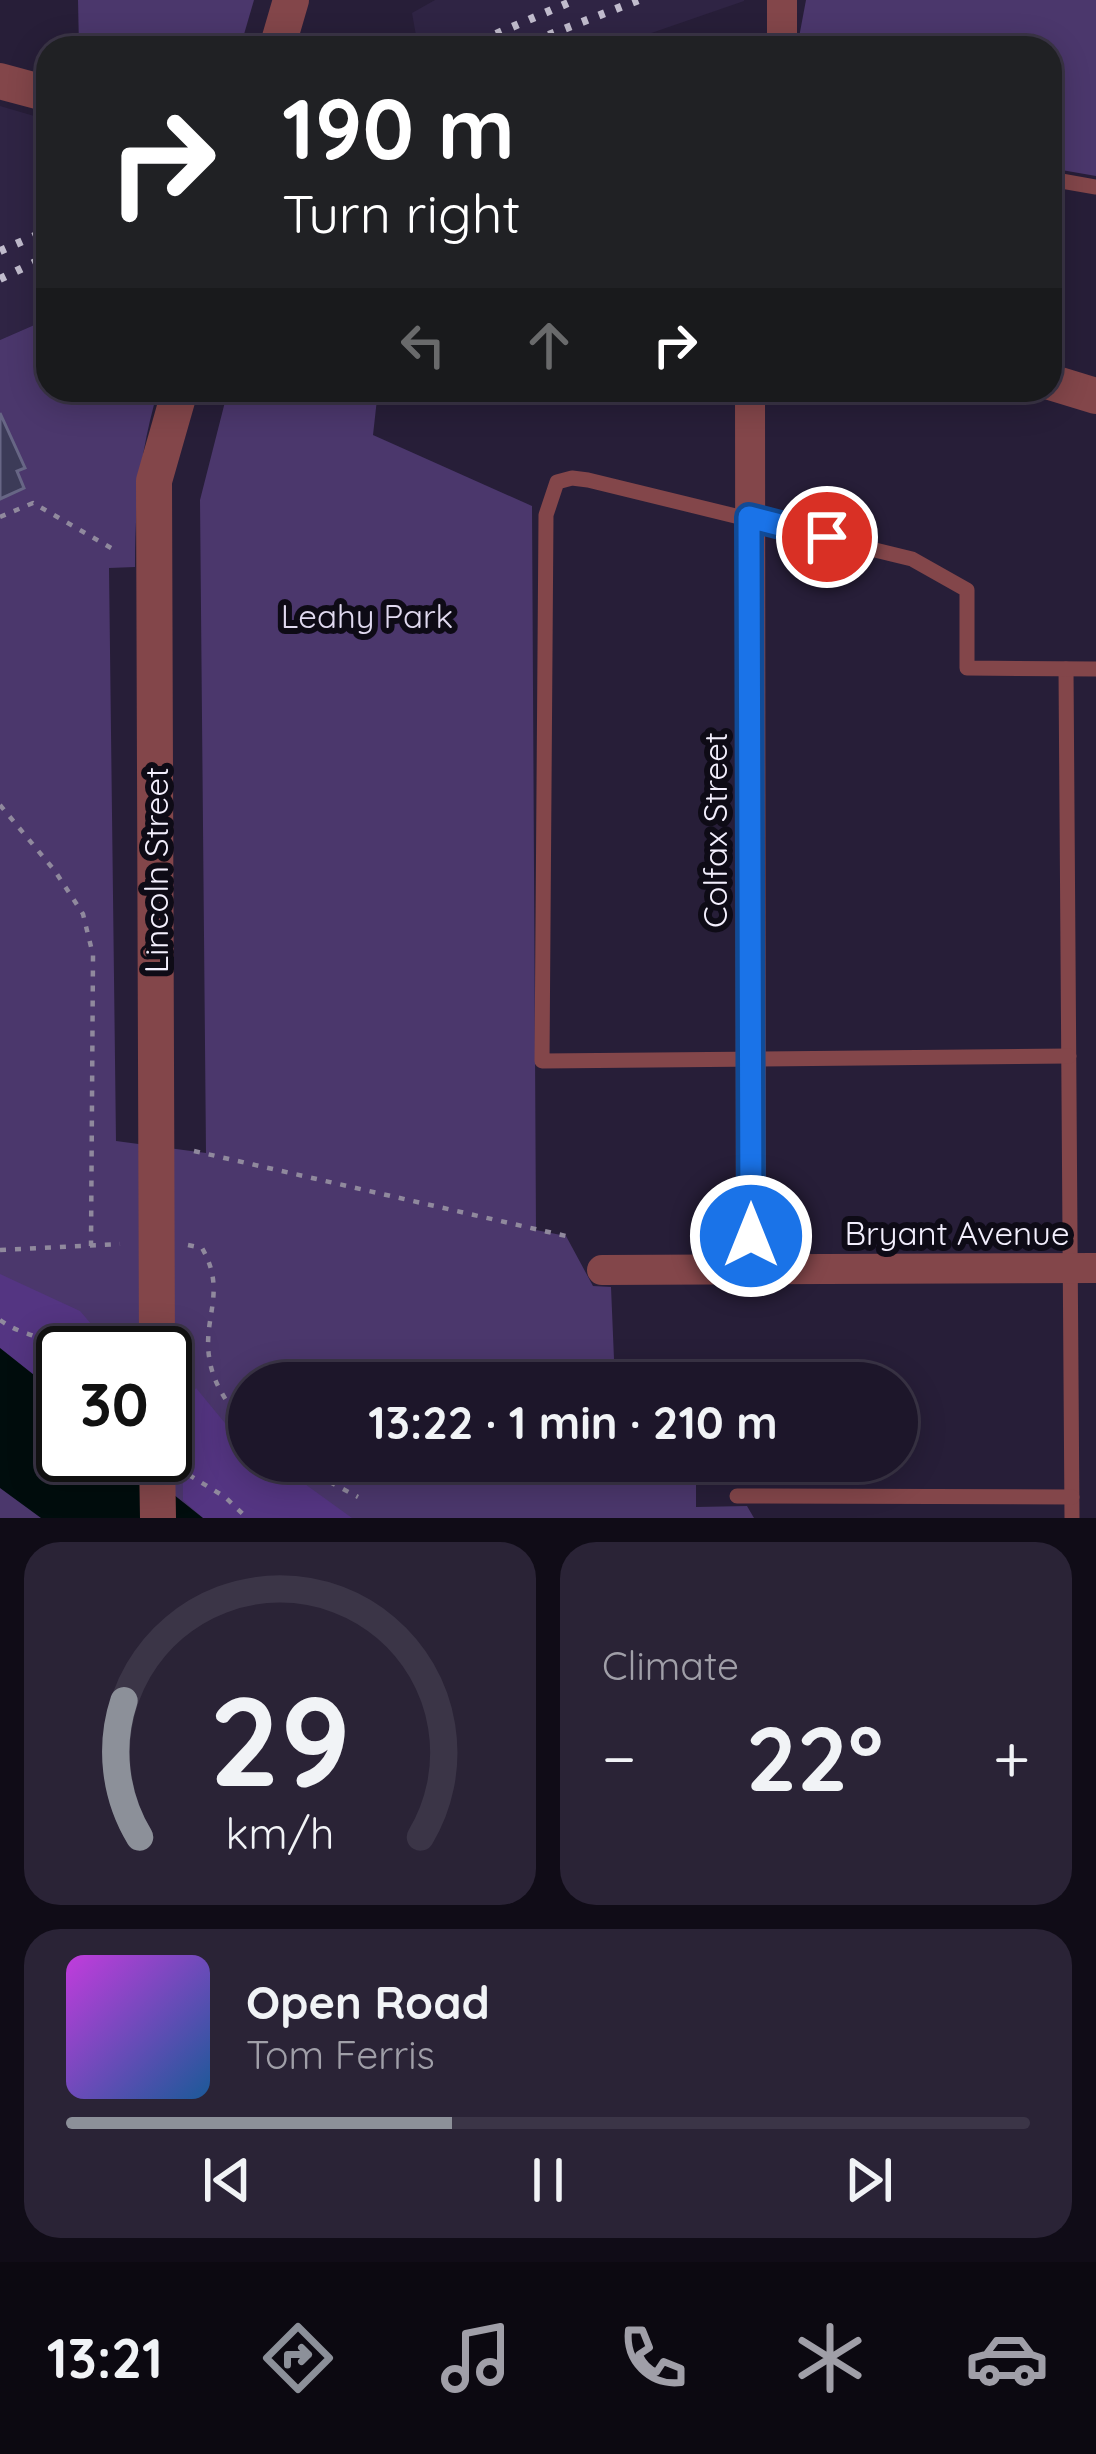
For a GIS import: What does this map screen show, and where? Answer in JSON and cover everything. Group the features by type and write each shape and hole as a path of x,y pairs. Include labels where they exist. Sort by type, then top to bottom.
{"street":[{"path":"280,36 291,0"},
{"path":"782,0 782,36"},
{"path":"0,81 36,91"},
{"path":"1062,386 1096,396"},
{"name":"Lincoln Street","path":"158,1326 154,482 177,402"},
{"name":"Colfax Street","path":"750,402 751,1270"},
{"name":"Bryant Avenue","path":"602,1270 1083,1268"},
{"path":"158,1518 166,1482"}],"lane":[{"path":"1062,181 1096,187"},
{"path":"1069,1056 542,1061 546,515 550,497 557,482 572,478 912,559 968,590 967,668 1096,669"},
{"path":"1066,669 1069,1056 1083,1268 1072,1518"},
{"path":"737,1496 1072,1497"}],"path":[{"path":"0,517 33,502 118,552"},
{"path":"0,806 55,871 83,914 93,955 91,1246"},
{"path":"194,1151 566,1236"},
{"path":"0,1250 120,1244"},
{"path":"188,1244 202,1248 212,1266 216,1287 208,1358 228,1399"},
{"path":"0,1319 36,1336"},
{"path":"192,1477 247,1518"},
{"path":"330,1482 358,1497"}],"shaded area":[{"path":"435,0 744,0 643,36 416,36 412,13"},
{"path":"0,106 36,116 36,324 0,340"},
{"path":"0,1274 80,1311 93,1326 36,1326 36,1377 0,1348"},
{"path":"0,1348 36,1377 36,1482 158,1482 203,1518 41,1518 0,1488"},
{"path":"196,1388 228,1427 228,1482 302,1482 352,1518 203,1518 183,1500 183,1482 192,1482 192,1394"}],"green space":[{"path":"78,0 254,0 244,36 79,36"},
{"path":"806,0 1096,0 1096,176 1062,170 1062,36 799,36"},
{"name":"Leahy Park","path":"36,324 36,402 155,402 140,478 135,567 109,568 116,1141 206,1153 200,500 225,402 377,402 373,435 532,506 536,1230 566,1236 593,1286 611,1287 614,1362 228,1362 228,1482 696,1482 696,1507 747,1506 754,1518 0,1518 0,340"}],"building":[{"path":"0,413 25,468 17,471 24,488 0,499"}],"railway":[{"path":"491,36 575,0"},
{"path":"546,36 639,0"},
{"path":"0,251 36,235"},
{"path":"0,279 36,262"}],"route":[{"path":"751,1236 749,517 827,537"}]}
